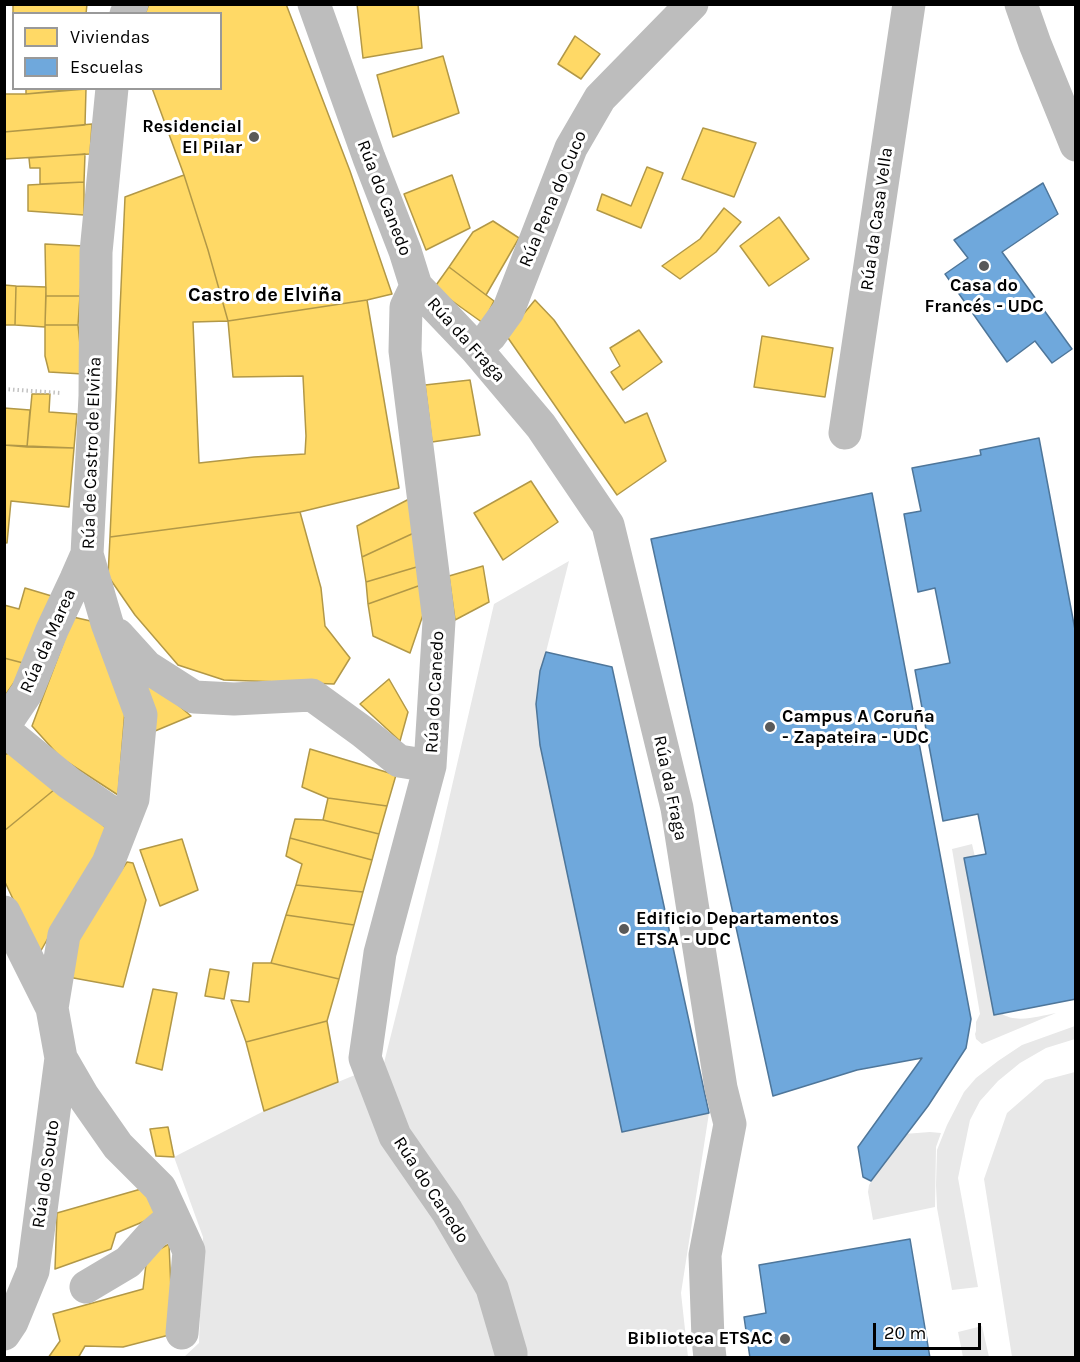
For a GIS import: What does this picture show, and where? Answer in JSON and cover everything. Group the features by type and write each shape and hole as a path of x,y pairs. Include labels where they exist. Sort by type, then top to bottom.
{"street":[{"name":"Rúa do Canedo","path":"314,4 416,286 406,307 405,351 439,621 430,766 380,953 365,1058 395,1136 447,1211 492,1288 511,1358"},
{"name":"Rúa Pena do Cuco","path":"476,349 490,336 508,311 571,148 600,98 692,4"},
{"name":"Rúa da Casa Vella","path":"845,434 909,4"},
{"path":"1021,4 1076,145"},
{"name":"Rúa de Castro de Elviña","path":"52,1008 64,934 108,863 133,800 141,715 107,623 87,554 95,396 96,252 112,90"},
{"name":"Rúa da Fraga","path":"416,286 476,349 540,426 608,525 677,808 721,1088 730,1124 705,1254 710,1358"},
{"name":"Rúa da Marea","path":"4,728 27,692 87,554"},
{"path":"107,623 147,667 194,696 234,699 312,695 399,761 430,766"},
{"path":"4,728 69,783 124,821"},
{"path":"4,912 52,1008"},
{"name":"Rúa do Souto","path":"4,1334 12,1322 33,1271 61,1058 52,1008"},
{"path":"61,1058 83,1096 118,1146 160,1188 189,1251 182,1333"},
{"path":"86,1287 128,1262 153,1234 173,1217"}],"path":[{"path":"4,388 95,396"}],"shaded area":[{"path":"569,561 546,652 536,704 540,745 622,1131 709,1113 681,1293 688,1357 184,1357 199,1343 203,1237 174,1157 264,1111 384,1063 437,851 494,604"},
{"path":"972,844 975,857 964,858 994,1014 1001,1013 1020,1019 1056,1013 982,1044 976,1039 975,1034 976,1022 980,1014 952,849"},
{"path":"1075,1026 1075,1039 1046,1048 1020,1063 998,1081 980,1101 970,1120 958,1178 978,1287 952,1290 937,1208 936,1185 937,1150 947,1125 964,1092 976,1078 1022,1045"},
{"path":"1075,1072 1075,1357 1012,1357 984,1179 1007,1113 1045,1080"},
{"path":"941,1133 936,1147 935,1207 873,1220 869,1185 904,1134"},
{"path":"982,1326 989,1357 963,1357 958,1332"}],"building: Viviendas":[{"path":"13,4 87,4 86,12 13,12"},
{"name":"Residencial El Pilar","path":"149,4 286,4 350,171 392,294 367,300 228,321 184,175 153,90 222,90 222,12 146,12"},
{"path":"357,4 418,4 422,48 363,58"},
{"path":"575,36 600,54 581,79 558,64"},
{"path":"443,56 459,113 393,137 377,75"},
{"path":"26,90 66,90 26,94"},
{"path":"86,90 85,125 4,132 4,94"},
{"path":"92,124 90,154 4,159 4,132"},
{"path":"703,128 756,143 734,197 682,179"},
{"path":"85,154 84,182 40,184 40,168 30,168 29,158"},
{"path":"647,167 663,173 641,228 597,210 602,194 631,206"},
{"path":"184,175 228,321 367,300 399,488 300,512 110,537 125,197","holes":["228,321 233,377 303,376 305,454 199,463 193,322"]},
{"path":"452,175 470,228 426,250 404,194"},
{"path":"84,182 84,215 28,211 28,185"},
{"path":"724,208 741,222 716,252 680,279 662,266 700,239"},
{"path":"779,217 809,259 769,286 740,246"},
{"path":"493,221 519,238 486,295 449,267 473,232"},
{"path":"45,244 84,246 80,296 46,296"},
{"path":"449,267 494,301 483,323 434,288"},
{"path":"4,285 16,286 15,325 4,325"},
{"path":"16,286 46,287 45,327 15,325"},
{"path":"46,296 80,296 78,325 45,325"},
{"path":"535,300 554,320 625,423 647,413 666,461 617,495 506,335"},
{"path":"45,325 78,325 83,374 49,372 45,356"},
{"path":"639,330 662,362 623,390 611,372 620,366 610,348"},
{"path":"762,336 833,348 825,397 754,387"},
{"path":"470,380 480,435 432,442 425,385"},
{"path":"32,394 50,394 49,412 77,414 74,448 27,447"},
{"path":"4,408 30,410 27,447 4,445"},
{"path":"4,445 74,448 69,507 11,501 7,543 4,542"},
{"path":"531,481 558,522 503,560 474,513"},
{"path":"413,497 416,532 362,557 357,526"},
{"path":"300,512 321,588 325,626 350,658 334,684 224,680 178,665 135,615 108,576 110,537"},
{"path":"416,532 420,566 366,582 362,557"},
{"path":"420,566 421,585 368,604 366,582"},
{"path":"483,566 489,602 455,620 449,576"},
{"path":"421,585 424,612 410,653 373,636 368,604"},
{"path":"25,588 55,597 27,664 4,658 4,605 19,609"},
{"path":"73,617 95,622 125,710 118,795 61,758 32,726"},
{"path":"4,658 27,664 4,697"},
{"path":"148,679 191,716 155,731 138,684"},
{"path":"389,679 408,712 400,741 360,704"},
{"path":"20,748 60,785 4,831 4,755"},
{"path":"310,749 396,775 387,806 328,798 302,787"},
{"path":"60,785 109,831 39,954 4,880 4,831"},
{"path":"328,798 387,806 379,834 323,820"},
{"path":"295,819 323,820 379,834 372,860 290,838"},
{"path":"290,838 372,860 363,892 296,885 302,864 286,856"},
{"path":"182,839 198,890 160,906 140,850"},
{"path":"127,862 133,863 146,900 123,987 68,977 76,935"},
{"path":"296,885 363,892 354,925 286,915"},
{"path":"286,915 354,925 339,979 271,963"},
{"path":"253,963 271,963 339,979 327,1021 246,1042 231,1000 249,1002"},
{"path":"210,969 229,972 224,999 205,996"},
{"path":"153,989 177,993 162,1070 136,1063"},
{"path":"327,1021 338,1082 264,1111 246,1042"},
{"path":"168,1127 174,1157 156,1156 150,1129"},
{"path":"148,1187 157,1216 116,1233 111,1249 55,1269 57,1213"},
{"path":"169,1244 173,1334 123,1347 85,1346 78,1358 48,1358 60,1341 53,1314 143,1289 147,1256"}],"building: Escuelas":[{"name":"Casa do Francés - UDC","path":"1043,183 1058,214 1002,252 1072,349 1052,363 1035,341 1007,362 945,274 968,258 954,240"},
{"path":"1039,438 1076,635 1076,999 994,1015 964,858 986,854 978,814 943,821 915,670 950,663 935,588 918,592 904,514 921,511 912,468 981,455 980,450"},
{"path":"872,493 971,1019 966,1048 928,1106 871,1181 863,1177 858,1147 922,1058 857,1070 773,1096 651,539"},
{"name":"Edificio Departamentos ETSA - UDC","path":"546,652 612,667 709,1113 622,1132 540,745 536,704 540,671"},
{"path":"910,1239 930,1358 750,1358 744,1317 766,1313 759,1265"}],"place":[{"name":"Residencial El Pilar","path":"254,137"},
{"name":"Casa do Francés - UDC","path":"984,266"},
{"name":"Campus A Coruña - Zapateira - UDC","path":"770,727"},
{"name":"Edificio Departamentos ETSA - UDC","path":"624,929"},
{"name":"Biblioteca ETSAC","path":"785,1339"}],"district":[{"name":"Castro de Elviña","path":"265,295"}]}
